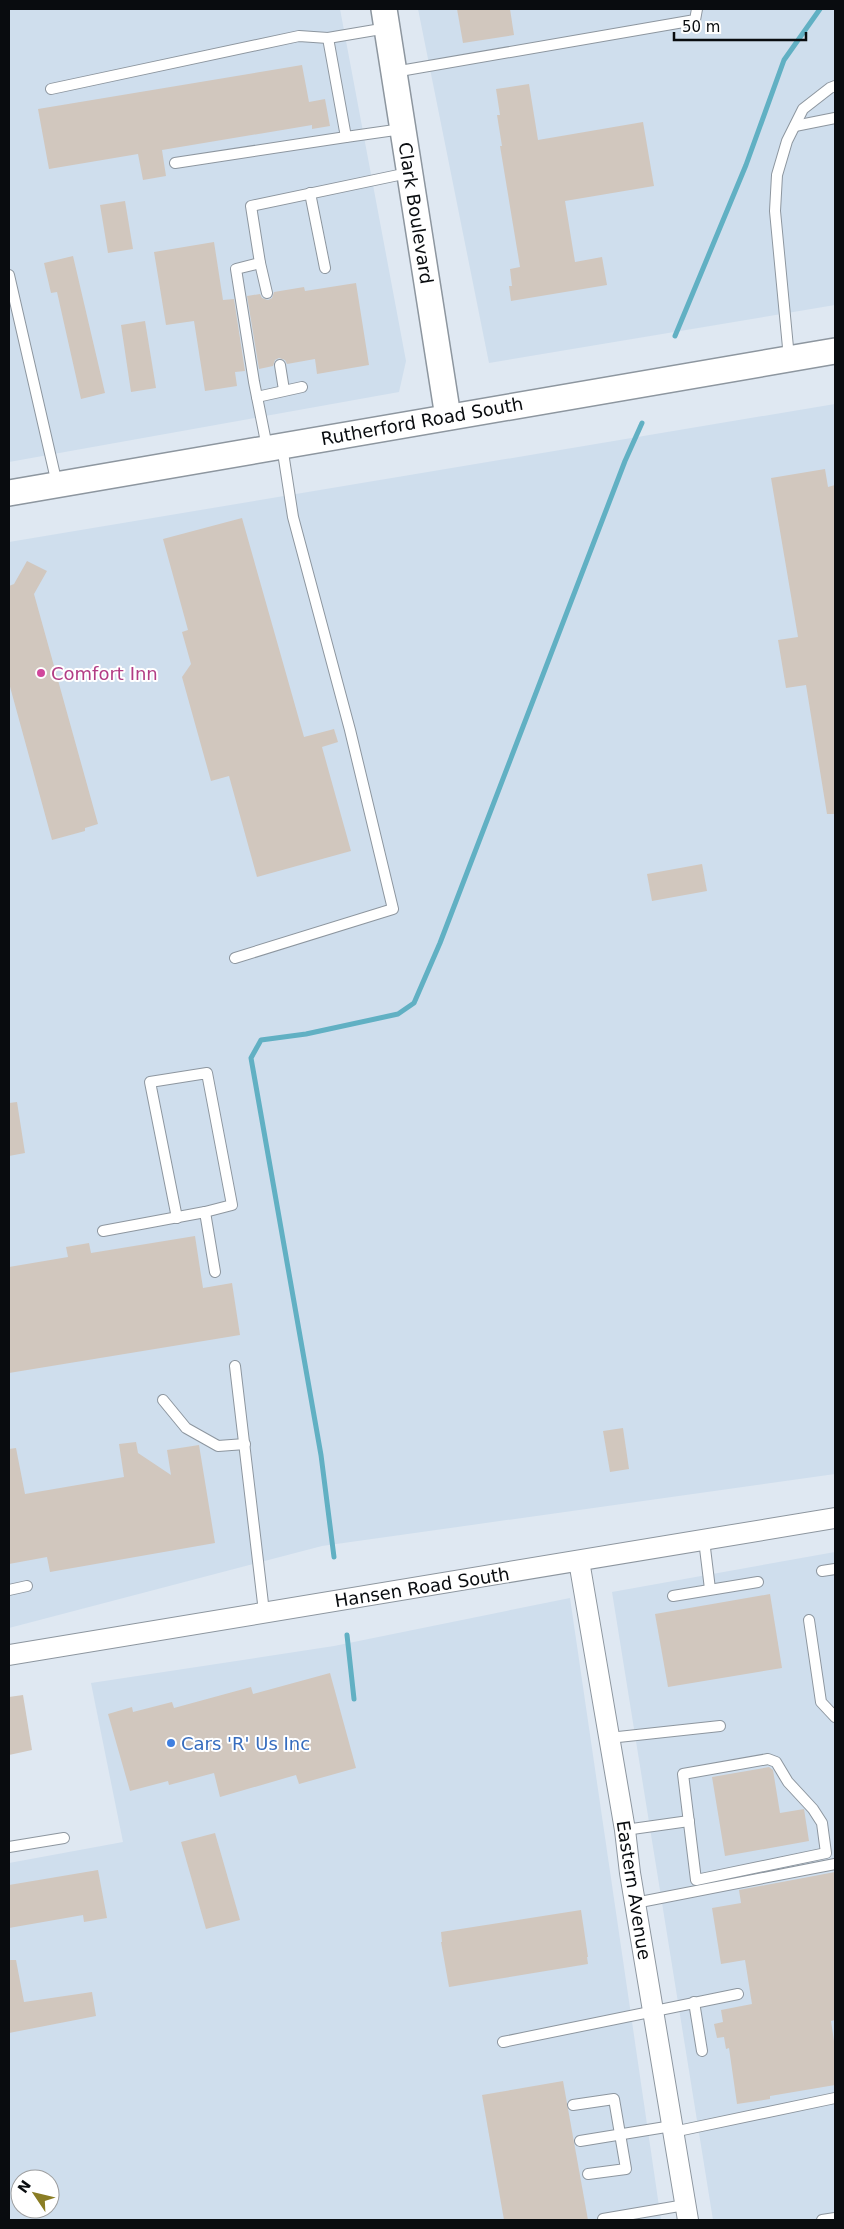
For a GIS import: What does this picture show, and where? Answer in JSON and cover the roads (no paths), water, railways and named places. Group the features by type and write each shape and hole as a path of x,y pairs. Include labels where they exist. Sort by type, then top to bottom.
{"street":[{"name":"Clark Boulevard","path":"386,18 408,172 448,417"},
{"name":"Rutherford Road South","path":"9,493 835,351"},
{"name":"Hansen Road South","path":"9,1655 835,1518"},
{"name":"Eastern Avenue","path":"579,1561 625,1830 635,1903 686,2213"}],"lane":[{"path":"394,72 695,20 697,9"},
{"path":"51,89 299,36 328,38 386,18"},
{"path":"328,38 346,137"},
{"path":"789,358 775,211 777,175 787,141 804,109 835,86"},
{"path":"795,126 835,118"},
{"path":"175,163 402,129"},
{"path":"267,293 251,206 408,172"},
{"path":"310,193 325,268"},
{"path":"235,958 393,909 350,730 274,446 257,397 236,269 260,262"},
{"path":"9,276 57,484"},
{"path":"280,365 284,390"},
{"path":"257,397 302,387"},
{"path":"103,1232 177,1218 232,1205 207,1073 150,1082 177,1218"},
{"path":"205,1212 215,1272"},
{"path":"235,1366 264,1612"},
{"path":"163,1400 186,1428 218,1446 245,1444"},
{"path":"704,1540 710,1589"},
{"path":"822,1572 835,1569"},
{"path":"673,1596 758,1582"},
{"path":"9,1590 28,1586"},
{"path":"809,1620 821,1702 835,1717"},
{"path":"609,1738 720,1726"},
{"path":"768,1759 776,1762 788,1782 813,1809 822,1823 826,1853 696,1880 688,1821 683,1774 768,1759"},
{"path":"625,1830 688,1821"},
{"path":"9,1847 64,1838"},
{"path":"635,1903 835,1864"},
{"path":"504,2042 738,1994"},
{"path":"694,2002 702,2051"},
{"path":"580,2141 621,2134 673,2129 835,2098"},
{"path":"573,2105 614,2100 626,2169 588,2174"},
{"path":"603,2219 686,2213"},
{"path":"822,2220 835,2218"}],"waterway":[{"path":"675,336 746,165 784,60 820,9"},
{"path":"334,1557 321,1455 251,1058 261,1040 306,1034 398,1014 414,1003 440,943 625,461 642,423"},
{"path":"347,1635 354,1699"}],"place":[{"name":"Comfort Inn","path":"41,673"},
{"name":"Cars 'R' Us Inc","path":"171,1743"}]}
